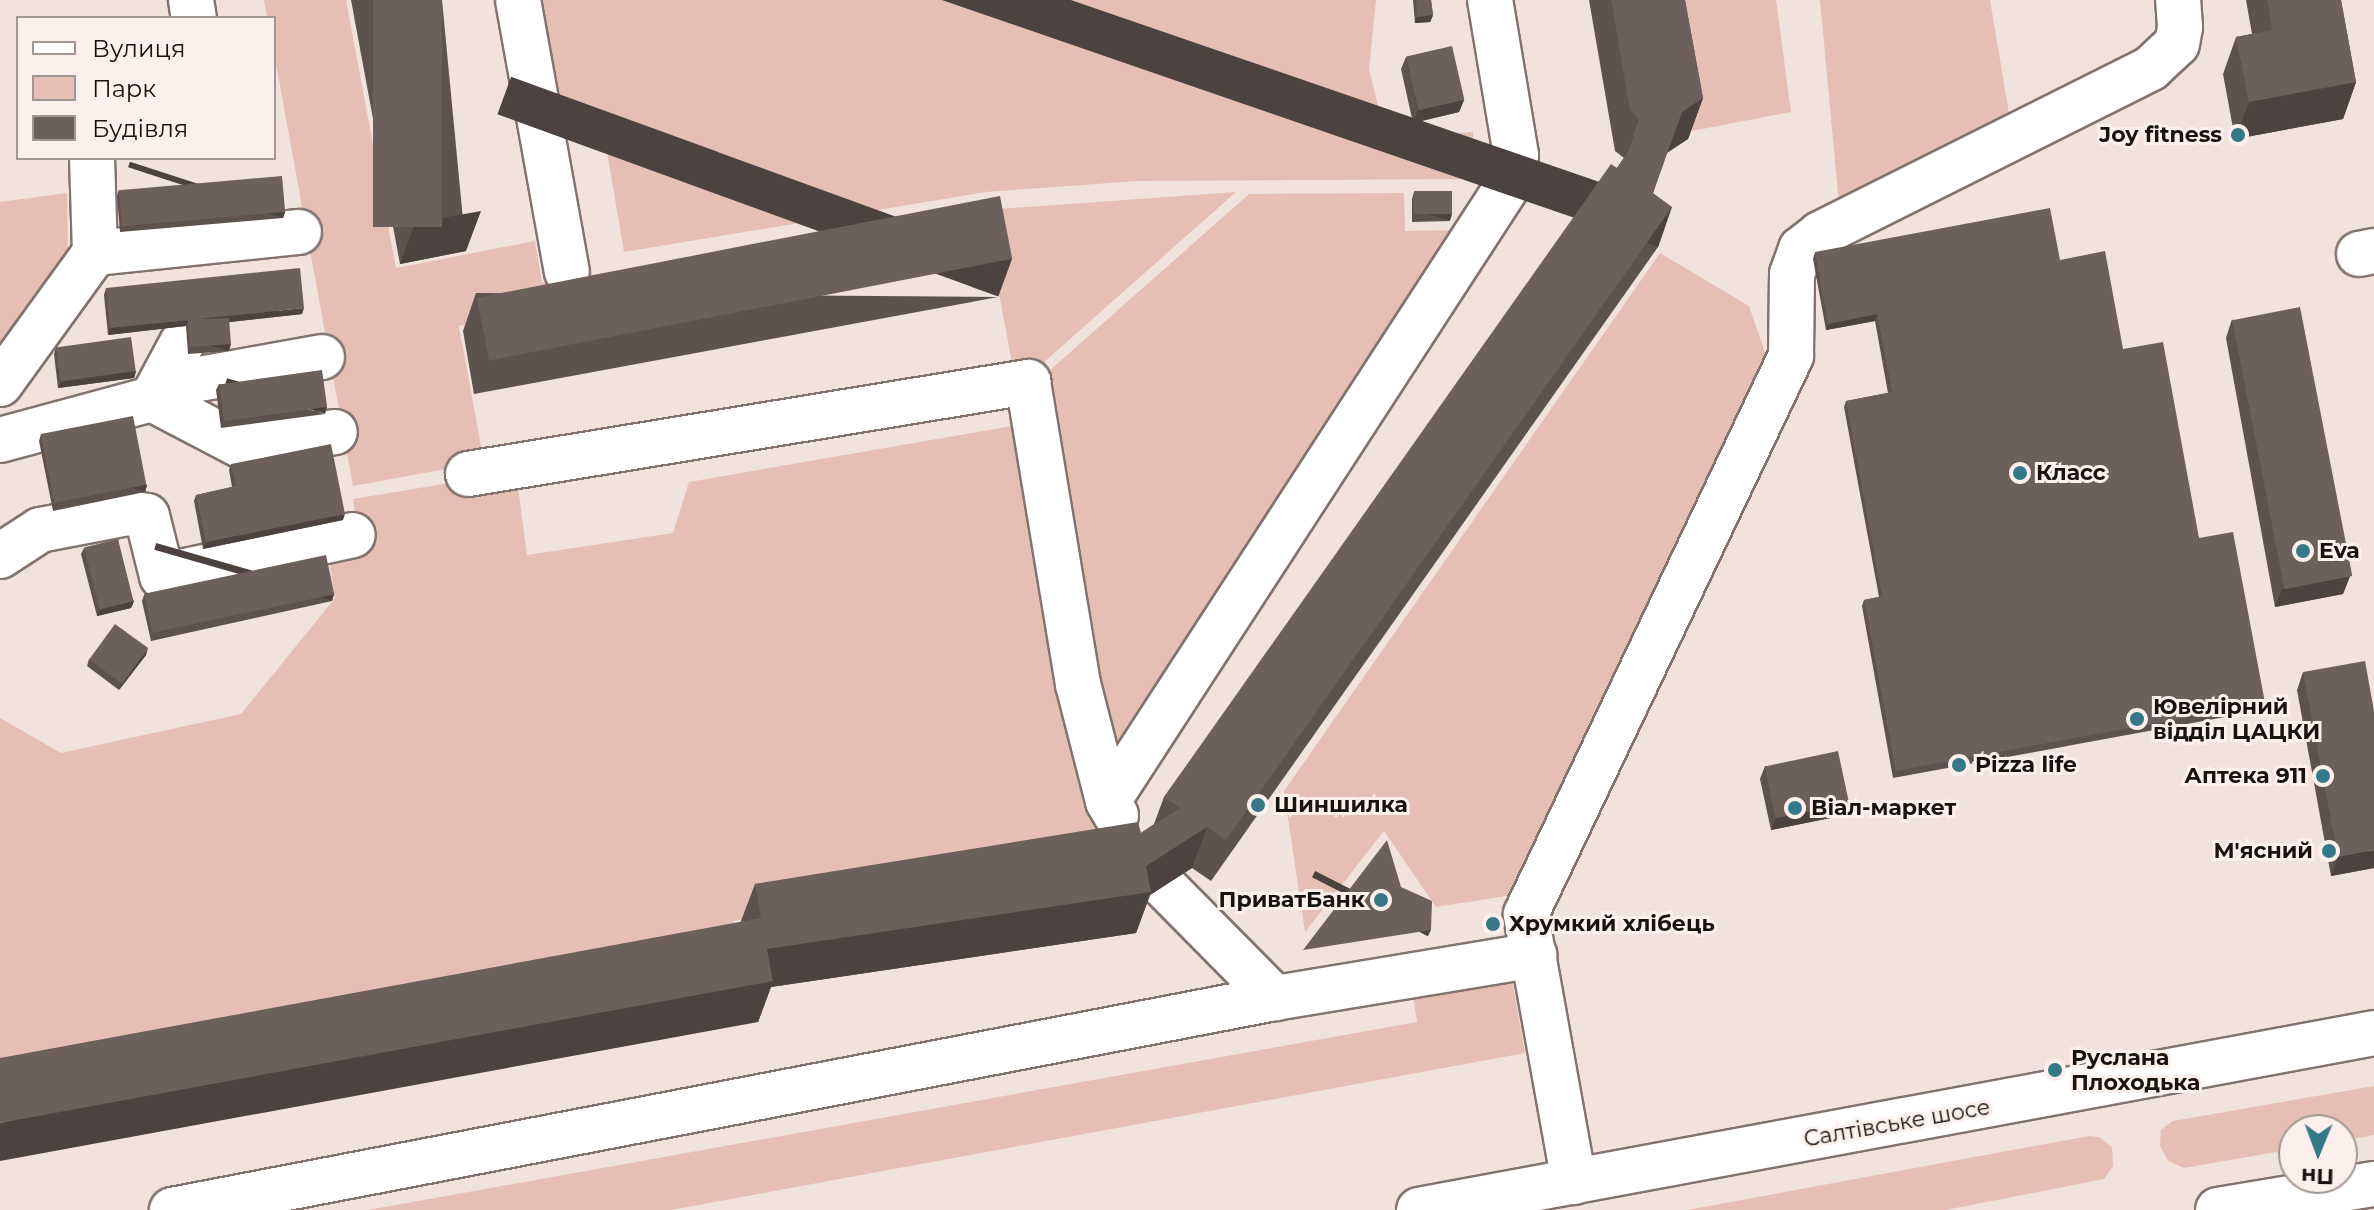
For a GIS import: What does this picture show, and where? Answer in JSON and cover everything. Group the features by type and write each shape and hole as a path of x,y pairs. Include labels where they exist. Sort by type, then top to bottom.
{"main road":[{"path":"518,0 567,272"},
{"path":"1108,801 1508,185 1516,155 1490,0"},
{"path":"1574,1182 1526,914 1791,356 1792,274 1801,249 1820,234 2151,68 2177,44 2180,27 2178,0"},
{"path":"0,384 95,253 92,160"},
{"path":"95,253 299,232"},
{"path":"152,399 182,343"},
{"path":"0,440 152,399 194,380 322,357"},
{"path":"468,474 1028,382 1078,684 1108,801 1152,875 1275,998"},
{"path":"152,399 244,447 335,432"},
{"path":"0,556 40,530 128,513 147,516 162,576 353,535"},
{"path":"172,1210 1275,998 1534,955"},
{"name":"Салтівське шосе","path":"1419,1210 2374,1033"},
{"path":"2218,1210 2374,1184"}],"green space":[{"path":"264,0 346,0 396,268 535,241 542,283 984,210 1236,192 1034,371 1014,374 987,229 459,326 484,462 353,486 276,64 276,16 267,16"},
{"path":"531,0 1376,0 1369,70 1386,137 1473,132 1475,179 1138,181 986,192 624,252 600,111 552,118"},
{"path":"1669,0 1776,0 1791,112 1692,131"},
{"path":"1820,0 1990,0 2010,119 1839,204"},
{"path":"67,193 68,260 0,347 0,202"},
{"path":"1404,193 1405,231 1461,230 1115,754 1099,713 1040,379 1249,194"},
{"path":"1660,253 1749,306 1769,364 1513,895 1436,907 1384,831 1305,932 1284,791"},
{"path":"1018,425 1117,857 733,921 739,955 0,1091 0,718 61,753 241,714 335,598 328,551 360,546 353,499 516,472 527,555 673,533 689,482"},
{"path":"1511,974 1525,1053 671,1210 368,1210 1417,1022 1412,990"},
{"path":"2374,1086 2374,1135 2358,1138 2358,1114 2278,1114 2278,1152 2184,1168 2168,1161 2160,1146 2161,1130 2173,1121"},
{"path":"2089,1136 2099,1137 2112,1147 2113,1166 2104,1179 1946,1210 1687,1210"}],"building":[{"path":"373,0 442,0 442,227 373,227"},
{"path":"1416,0 1431,0 1433,15 1417,17"},
{"path":"1611,0 1685,0 1703,98 1682,112 1653,193 1672,207 1226,840 1207,827 1146,866 1151,892 767,949 773,981 0,1123 0,1058 761,918 755,884 1138,822 1141,833 1180,808 1164,797 1611,164 1617,168 1629,150 1639,118 1630,110"},
{"path":"2267,0 2341,0 2356,82 2249,102 2236,37 2272,30"},
{"path":"1452,46 1464,100 1419,110 1406,57"},
{"path":"282,176 285,212 122,226 119,190"},
{"path":"1414,191 1452,191 1452,214 1414,214"},
{"path":"1000,196 1012,259 489,361 477,298"},
{"name":"Класс","path":"2050,208 2060,260 2105,251 2123,349 2163,342 2199,538 2233,532 2265,703 1896,771 1864,600 1882,596 1846,401 1892,392 1877,314 1828,324 1815,252"},
{"path":"300,268 304,308 197,319 229,318 231,344 190,347 188,320 110,328 106,288"},
{"path":"2300,307 2352,576 2285,589 2232,320"},
{"path":"131,337 136,371 60,381 56,348"},
{"path":"322,370 327,407 224,421 219,384"},
{"path":"133,416 146,485 54,503 41,434"},
{"path":"331,444 345,514 206,542 196,495 236,486 231,464"},
{"path":"118,539 133,601 100,610 84,547"},
{"path":"326,555 334,594 152,633 144,594"},
{"path":"115,624 148,648 122,684 89,660"},
{"path":"2365,661 2374,711 2374,850 2338,857 2303,672"},
{"path":"1838,751 1849,803 1776,818 1765,767"},
{"name":"ПриватБанк","path":"1387,840 1401,887 1432,901 1431,930 1303,950"}],"place":[{"name":"Joy fitness","path":"2238,135"},
{"name":"Класс","path":"2020,473"},
{"name":"Eva","path":"2303,551"},
{"name":"Ювелірний відділ ЦАЦКИ","path":"2137,719"},
{"name":"Pizza life","path":"1959,765"},
{"name":"Аптека 911","path":"2323,776"},
{"name":"Шиншилка","path":"1258,805"},
{"name":"Віал-маркет","path":"1795,808"},
{"name":"М'ясний","path":"2329,851"},
{"name":"ПриватБанк","path":"1381,900"},
{"name":"Хрумкий хлібець","path":"1493,924"},
{"name":"Руслана Плоходька","path":"2055,1070"}]}
